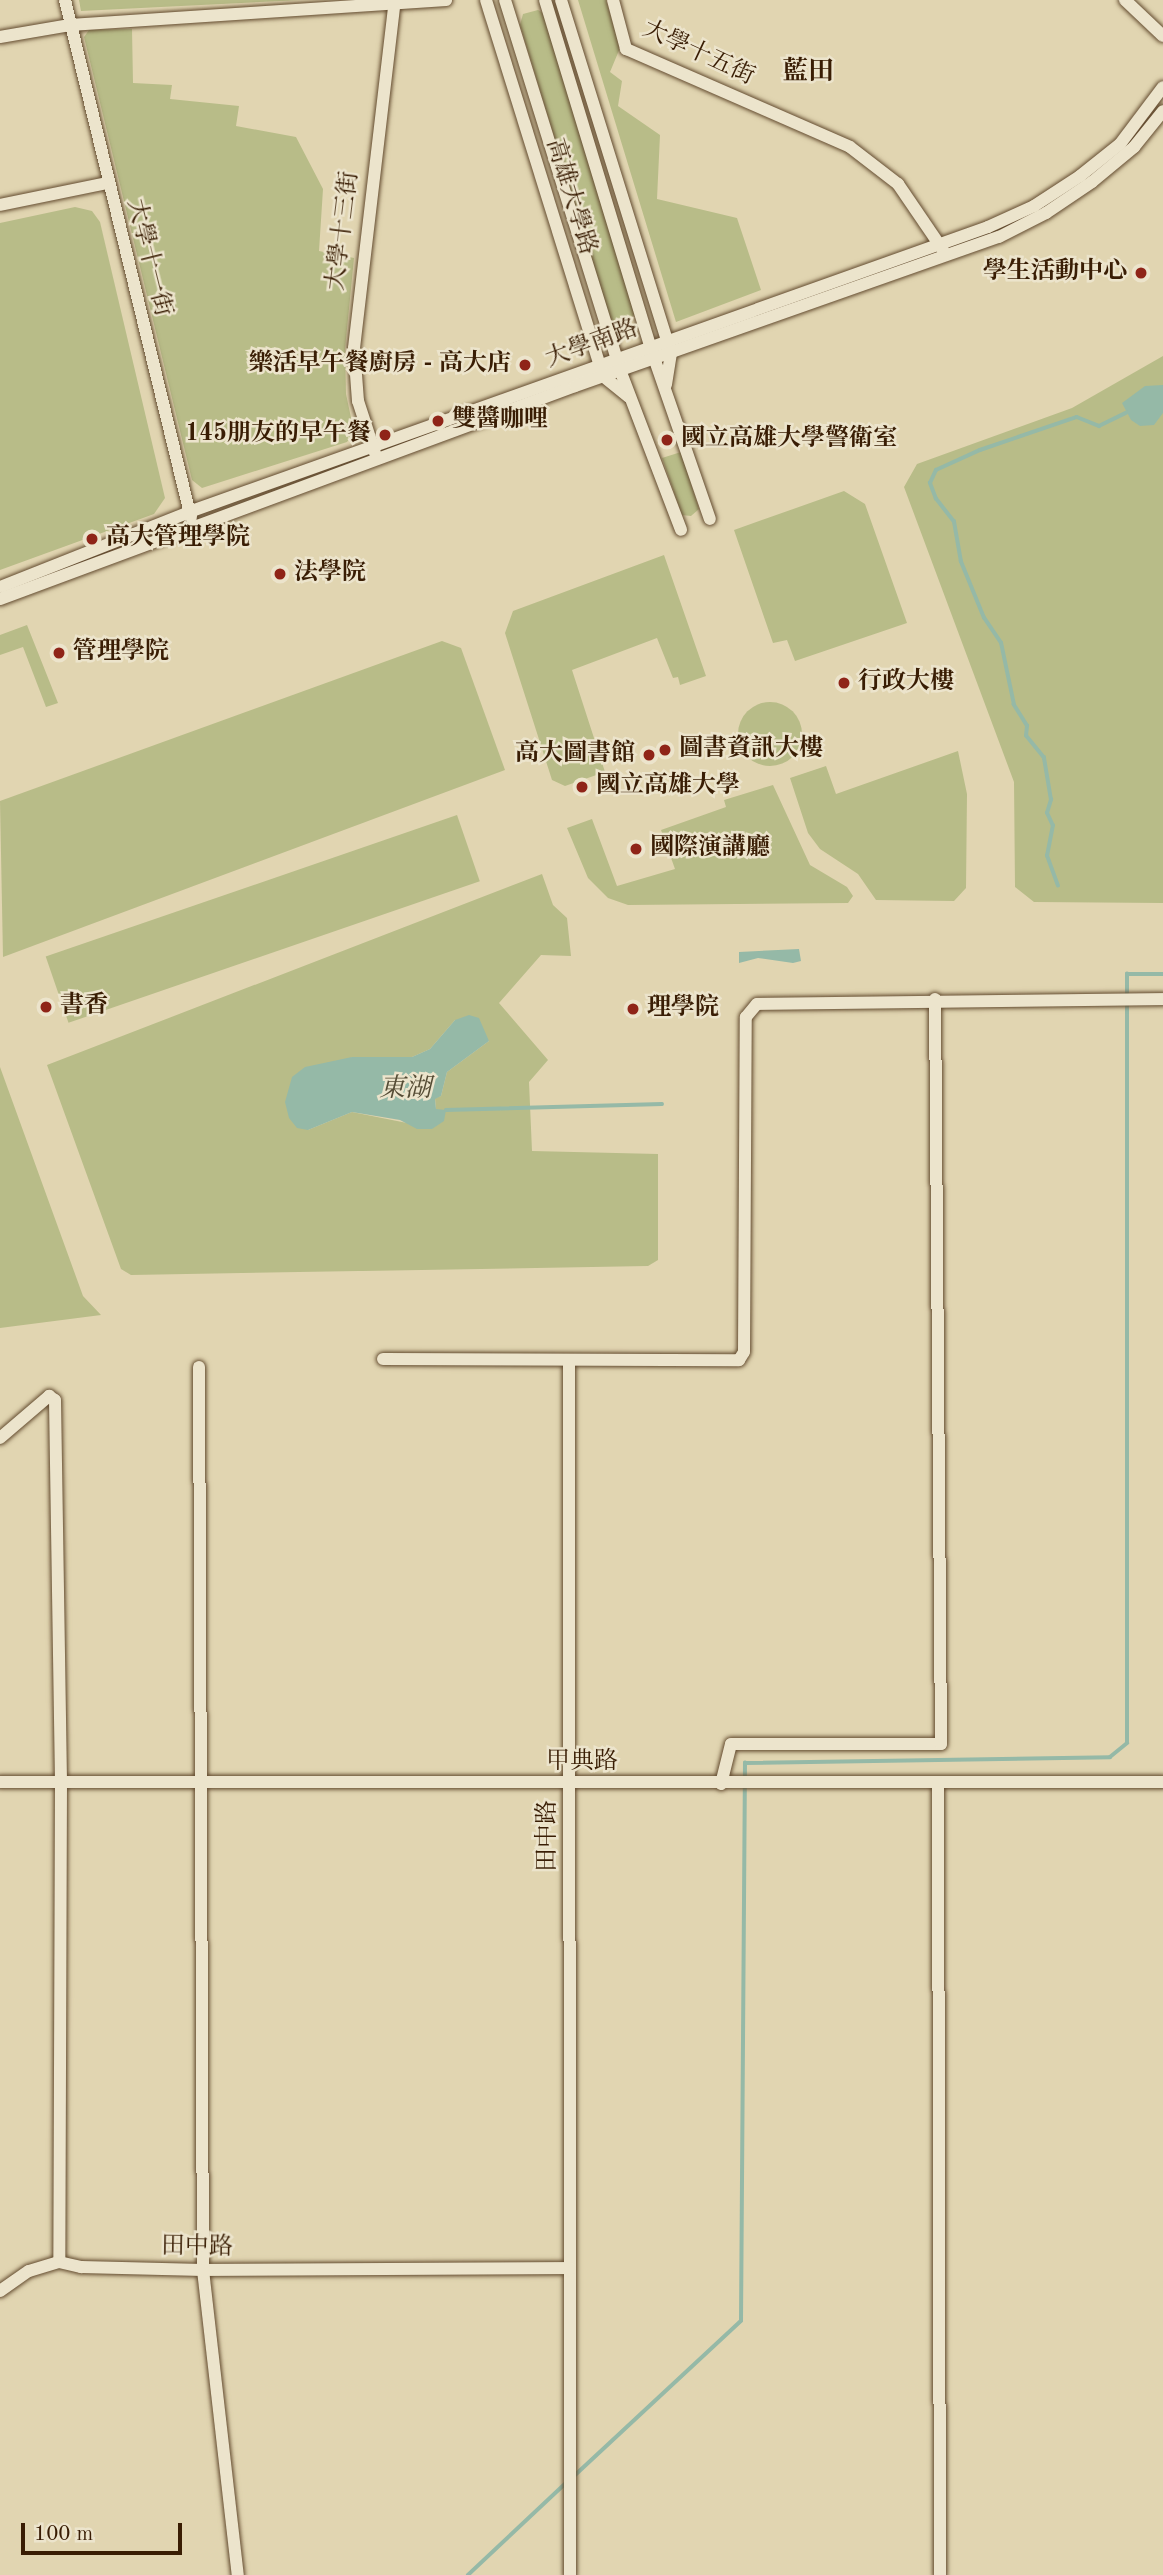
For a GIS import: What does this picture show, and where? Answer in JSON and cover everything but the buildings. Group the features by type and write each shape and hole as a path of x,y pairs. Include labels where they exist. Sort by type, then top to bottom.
{"street":[{"name":"大學十一街","path":"65,0 107,183 193,526"},
{"path":"0,37 70,25 446,0"},
{"name":"高雄大學路","path":"486,0 602,370"},
{"name":"高雄大學路","path":"505,0 618,364 681,530"},
{"name":"高雄大學路","path":"545,0 652,352 710,519"},
{"name":"高雄大學路","path":"561,0 669,346 666,386"},
{"name":"大學十五街","path":"614,0 626,49 850,147 898,184 943,251"},
{"path":"1125,0 1163,36"},
{"name":"大學十三街","path":"375,454 358,401 354,348 394,5"},
{"name":"大學南路","path":"943,251 1034,206 1080,176 1120,144 1163,87"},
{"name":"大學南路","path":"0,599 375,454 618,364 1046,213 1133,147 1163,111"},
{"path":"0,205 107,183"},
{"path":"602,370 629,397"},
{"name":"大學南路","path":"0,587 189,512 375,454"},
{"path":"724,1784 731,1744 941,1744 935,999"},
{"path":"383,1359 732,1362 744,1352 746,1017 750,1008 757,1004 935,999 1163,999"},
{"name":"田中路","path":"569,1362 570,2575"},
{"path":"199,1367 203,2270 238,2575"},
{"path":"0,1438 49,1396 55,1400 61,1782 59,2262"},
{"name":"甲典路","path":"0,1782 1163,1782"},
{"path":"939,1783 940,2575"},
{"name":"田中路","path":"0,2291 29,2271 59,2262 81,2267 203,2270 570,2268"}],"green space":[{"path":"79,0 301,0 81,11"},
{"path":"578,0 606,0 620,48 610,72 622,81 618,106 660,135 657,199 737,218 761,290 676,322"},
{"path":"538,10 543,13 636,312 627,325 614,323 609,316 520,25 523,14"},
{"path":"132,29 133,83 172,85 170,99 239,106 236,126 296,137 323,189 319,251 354,258 345,349 346,394 354,432 347,442 202,488 192,480 84,37 89,30"},
{"path":"75,207 92,211 100,222 165,498 154,514 0,570 0,223"},
{"path":"1163,356 1163,903 1034,902 1015,887 1014,782 904,487 917,464 1072,408"},
{"path":"681,452 699,509 691,516 682,515 662,458"},
{"path":"844,491 865,504 907,623 795,661 787,640 773,643 734,530"},
{"path":"664,555 706,676 680,685 678,677 673,678 657,638 572,670 605,772 565,786 552,780 505,633 513,611"},
{"path":"27,625 58,703 46,707 23,647 0,655 0,635"},
{"path":"442,641 461,648 505,770 3,957 0,801"},
{"path":"770,702 788,708 796,716 802,734 796,752 788,760 770,766 752,760 744,752 738,734 744,716 752,708"},
{"path":"958,751 967,794 966,888 954,901 876,900 858,874 820,849 808,833 790,778 826,766 836,794"},
{"path":"773,785 810,865 847,887 853,896 848,903 628,905 608,898 588,878 567,828 592,819 617,886 675,869 661,830 726,807 724,800"},
{"path":"457,815 480,881 68,1023 46,957"},
{"path":"542,874 553,905 567,918 571,956 541,955 499,1003 548,1060 529,1082 532,1151 658,1154 658,1260 648,1266 131,1275 121,1269 47,1065","holes":["455,1020 489,1041 447,1072 441,1096 435,1098 436,1109 407,1123 352,1112 308,1130 352,1057 412,1057 430,1049"]},
{"path":"0,1067 83,1296 101,1315 0,1328"}],"water":[{"path":"1163,385 1163,413 1154,425 1140,426 1131,420 1122,403 1145,386"},
{"path":"799,949 801,961 793,963 758,958 739,963 739,952"},
{"name":"東湖","path":"469,1015 479,1018 489,1041 447,1072 441,1096 435,1099 436,1109 446,1110 444,1121 432,1129 417,1129 400,1120 352,1112 308,1130 297,1128 289,1118 285,1102 292,1077 305,1067 352,1057 412,1057 430,1049 455,1020"}],"waterway":[{"path":"1058,886 1047,856 1053,826 1047,813 1051,800 1044,758 1026,736 1027,726 1014,705 1001,643 984,618 961,562 954,522 936,499 930,483 936,470 980,450 1077,417 1099,426 1126,413"},
{"path":"1127,996 1127,974 1163,974"},
{"path":"573,2477 741,2321 745,1763 1110,1757 1127,1743 1127,1004"},
{"path":"446,1110 662,1104"},
{"path":"468,2575 567,2482"}],"place":[{"name":"學生活動中心","path":"1141,273"},
{"name":"樂活早午餐廚房 - 高大店","path":"525,365"},
{"name":"雙醬咖哩","path":"438,421"},
{"name":"145朋友的早午餐","path":"385,435"},
{"name":"國立高雄大學警衛室","path":"667,440"},
{"name":"高大管理學院","path":"92,539"},
{"name":"法學院","path":"280,574"},
{"name":"管理學院","path":"59,653"},
{"name":"行政大樓","path":"844,683"},
{"name":"圖書資訊大樓","path":"665,750"},
{"name":"高大圖書館","path":"649,755"},
{"name":"國立高雄大學","path":"582,787"},
{"name":"國際演講廳","path":"636,849"},
{"name":"書香","path":"46,1007"},
{"name":"理學院","path":"633,1009"}],"district":[{"name":"藍田","path":"808,73"}]}
